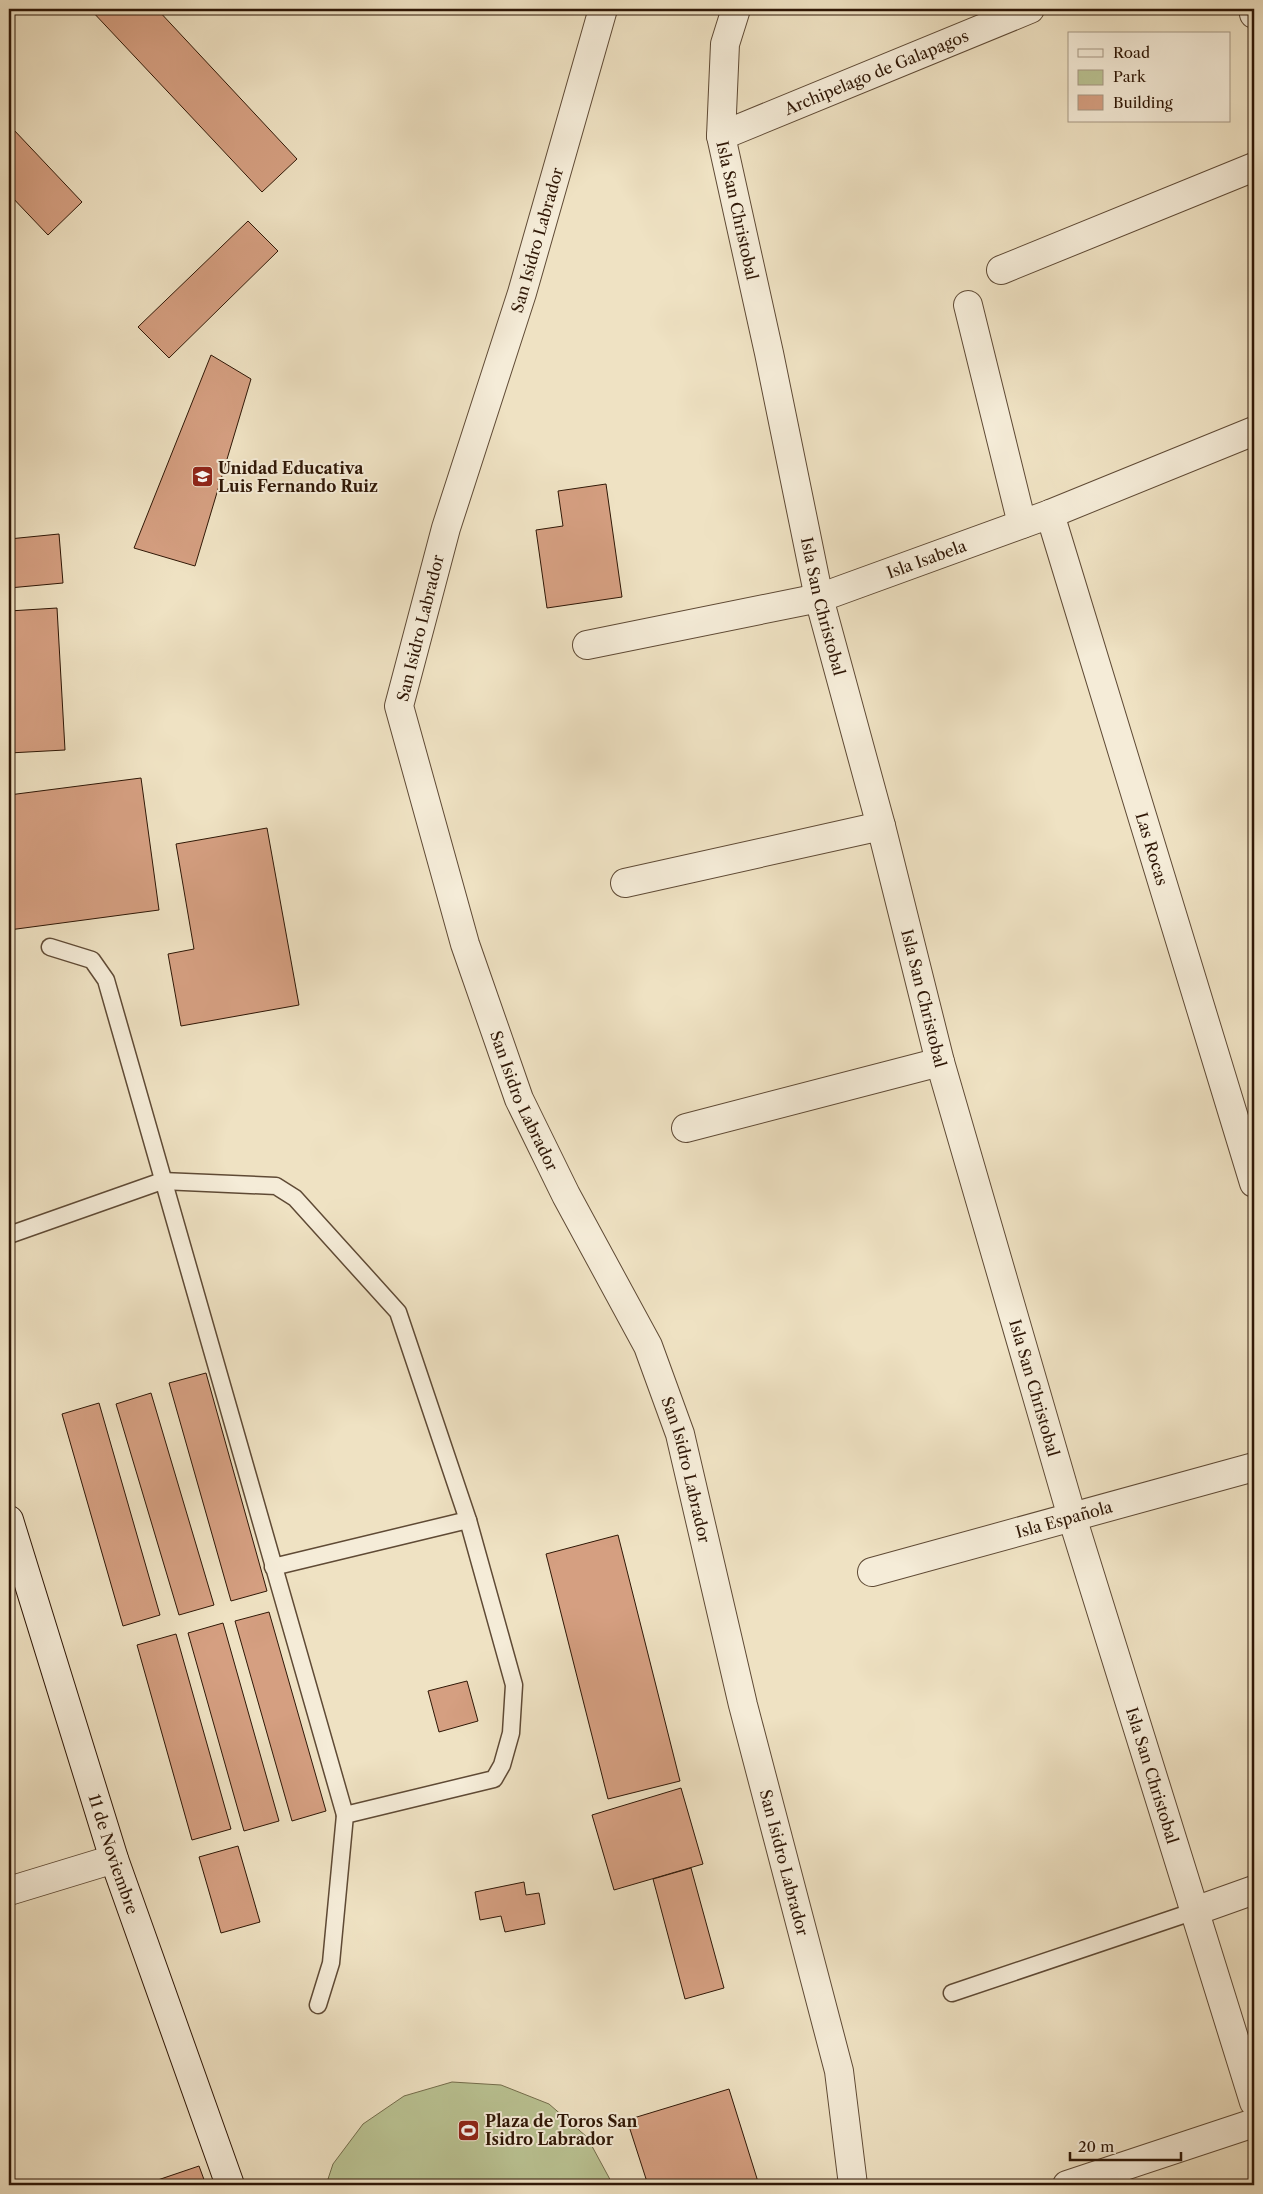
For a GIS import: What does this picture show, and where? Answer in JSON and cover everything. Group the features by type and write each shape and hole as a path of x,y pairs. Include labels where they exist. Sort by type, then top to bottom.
{"street":[{"name":"San Isidro Labrador","path":"602,9 522,293 446,528 399,706 465,944 519,1099 566,1195 648,1346 680,1434 743,1705 839,2071 853,2185"},
{"name":"Isla San Christobal","path":"736,9 725,44 721,136 767,344 819,598 881,826 940,1062 1072,1516 1254,2102"},
{"name":"Archipelago de Galapagos","path":"721,136 1030,9"},
{"path":"1253,9 1254,14"},
{"path":"1000,270 1254,167"},
{"path":"968,305 1022,524"},
{"name":"Isla Isabela","path":"587,645 819,598 1050,514 1254,431"},
{"name":"Las Rocas","path":"1050,514 1254,1183"},
{"path":"625,883 881,826"},
{"path":"686,1128 940,1062"},
{"name":"Isla Española","path":"872,1572 1254,1467"},
{"name":"11 de Noviembre","path":"9,1520 14,1554 114,1859 230,2185"},
{"path":"9,1891 114,1859"},
{"path":"1195,1911 1254,1890"},
{"path":"1067,2185 1254,2123"}],"lane":[{"path":"50,947 92,960 106,980 345,1815 331,1963 318,2005"},
{"path":"9,1235 162,1181 276,1186 295,1198 398,1312 468,1520 514,1685 511,1733 502,1765 494,1779 345,1815"},
{"path":"273,1567 468,1520"},
{"path":"952,1993 1195,1911"}],"green space":[{"name":"Plaza de Toros San Isidro Labrador","path":"452,2082 501,2085 549,2104 587,2137 613,2185 326,2185 333,2164 363,2124 404,2096"}],"building":[{"path":"90,9 157,9 297,159 262,192"},
{"path":"13,129 82,202 48,235 9,194 9,132"},
{"path":"248,221 278,251 169,358 138,327"},
{"path":"211,355 251,379 195,566 134,548"},
{"path":"606,484 622,597 547,608 536,530 563,526 558,491"},
{"path":"59,534 63,583 9,588 9,539"},
{"path":"57,608 65,750 9,753 9,611"},
{"path":"141,778 159,910 9,930 9,795"},
{"path":"267,828 299,1005 181,1026 168,954 194,949 176,844"},
{"path":"206,1373 267,1591 231,1601 169,1383"},
{"path":"151,1393 214,1605 179,1615 116,1404"},
{"path":"99,1403 160,1615 123,1626 62,1414"},
{"path":"618,1535 680,1781 608,1799 546,1554"},
{"path":"269,1612 326,1811 292,1821 235,1621"},
{"path":"223,1623 279,1821 244,1831 188,1633"},
{"path":"176,1634 231,1829 192,1840 137,1645"},
{"path":"467,1681 478,1721 439,1732 428,1691"},
{"path":"681,1788 703,1864 614,1890 592,1815"},
{"path":"238,1846 260,1922 221,1933 199,1857"},
{"path":"691,1868 724,1988 685,1999 653,1879"},
{"path":"524,1882 526,1895 539,1893 545,1924 505,1932 501,1916 480,1920 475,1892"},
{"path":"729,2089 759,2185 648,2185 627,2120"},
{"path":"199,2166 206,2185 143,2185"}],"place":[{"name":"Unidad Educativa Luis Fernando Ruiz","path":"202,477"},
{"name":"Plaza de Toros San Isidro Labrador","path":"469,2130"}]}
